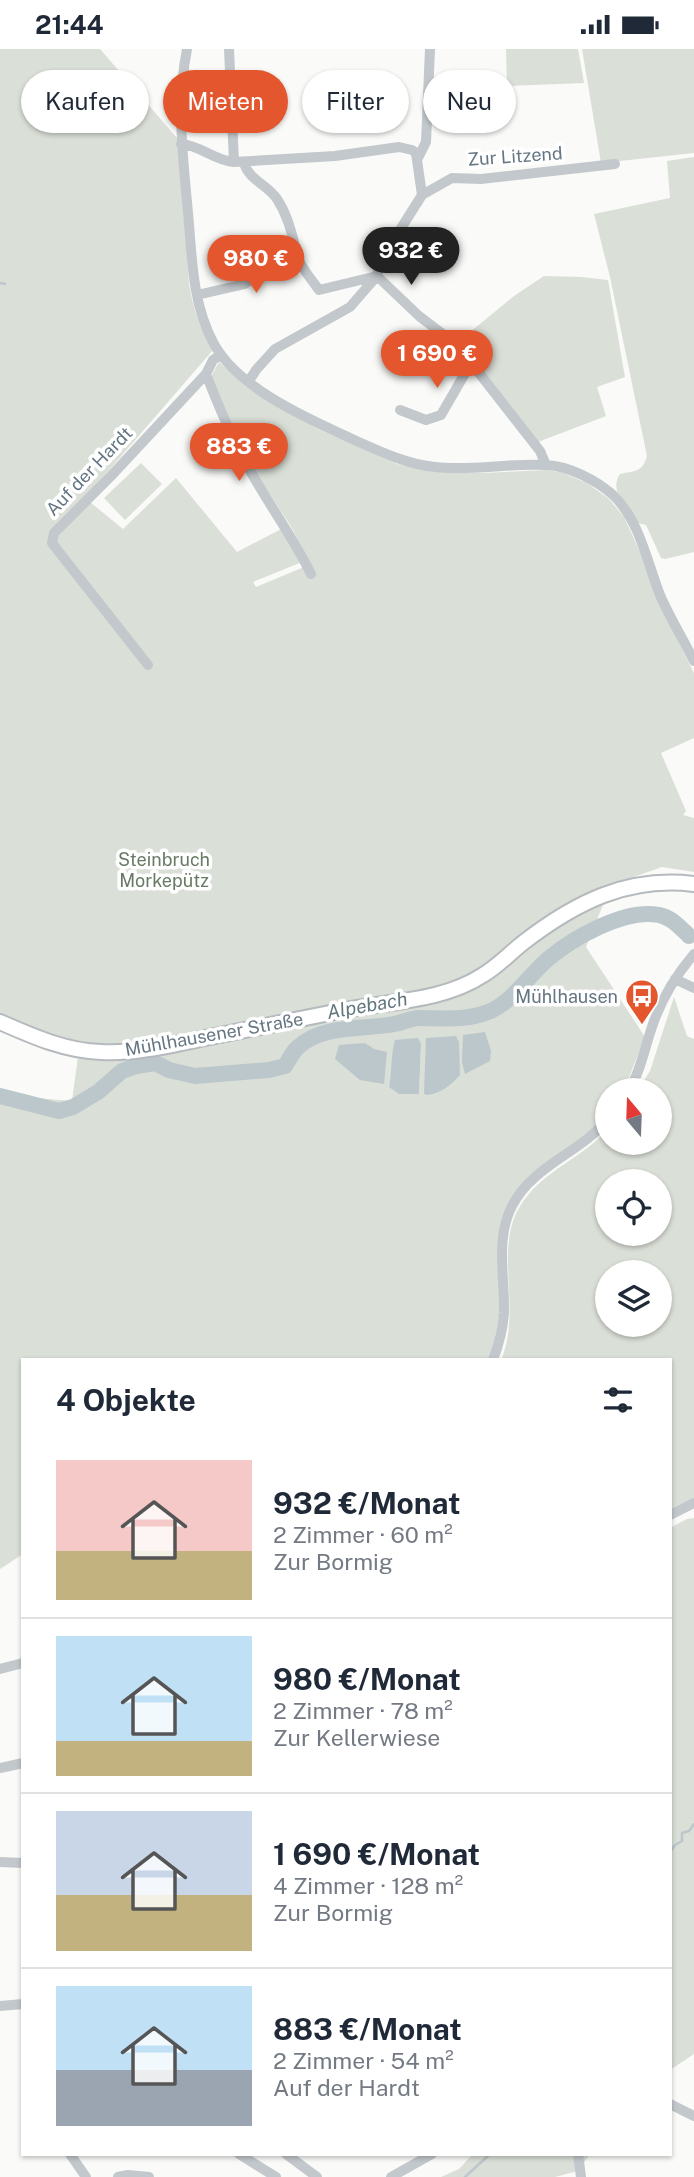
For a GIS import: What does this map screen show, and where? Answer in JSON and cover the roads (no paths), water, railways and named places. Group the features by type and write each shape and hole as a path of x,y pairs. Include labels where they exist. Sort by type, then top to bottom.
{"main road":[{"name":"Mühlhausener Straße","path":"0,1022 41,1040 101,1052 170,1045 433,995 483,976 525,941 570,909 591,899 645,883 694,884"}],"street":[{"path":"187,49 181,86 181,144 197,295 207,329 220,355 270,397 314,421 392,457 434,467 483,469 546,465 588,478 612,495 626,512 642,545 660,596 694,661"},
{"path":"229,49 239,162 274,195 284,210 299,260 319,290 377,276"},
{"path":"418,158 426,142 430,49"},
{"path":"181,144 225,161 239,162 335,156 399,147 412,150 418,158 422,195 381,260 377,276 350,307 275,349 249,381"},
{"name":"Zur Litzend","path":"422,195 452,178 481,179 615,164"},
{"path":"197,295 245,284 278,257 296,247"},
{"path":"377,276 419,316 457,345 540,451 546,465"},
{"name":"Auf der Hardt","path":"148,665 52,543 54,533 111,476 206,374 213,360 220,355"},
{"path":"400,410 426,420 441,415 471,363"},
{"path":"206,374 220,412 246,464 287,529 311,574"},
{"path":"635,1078 654,1021 675,979 694,954"},
{"path":"675,979 694,988"},
{"path":"494,1358 501,1339 504,1312 502,1238 511,1207 527,1184 583,1144 595,1132"},
{"path":"672,1514 694,1503"},
{"path":"0,1669 21,1664"},
{"path":"0,1769 21,1764"},
{"path":"0,1862 21,1863"},
{"path":"0,2006 21,2004"},
{"path":"672,2105 694,2116"},
{"path":"71,2156 86,2177"},
{"path":"242,2156 276,2177"},
{"path":"288,2156 311,2175"},
{"path":"391,2177 428,2156"},
{"path":"578,2156 581,2177"},
{"path":"118,2177 149,2177"}],"waterway":[{"path":"0,283 5,284"},
{"name":"Alpebach","path":"0,1096 59,1111 73,1107 98,1092 122,1071 136,1066 155,1063 169,1070 195,1076 269,1070 285,1066 295,1050 307,1040 330,1031 382,1026 416,1018 462,1018 488,1012 505,1002 559,951 585,934 616,920 645,914 659,915 672,920 689,936"},
{"path":"672,1849 682,1841 682,1833 689,1831 694,1824"},
{"path":"465,2177 488,2156"}],"place":[{"name":"Mühlhausen","path":"642,1026"}],"park label":[{"name":"Steinbruch Morkepütz","path":"164,870"}]}
